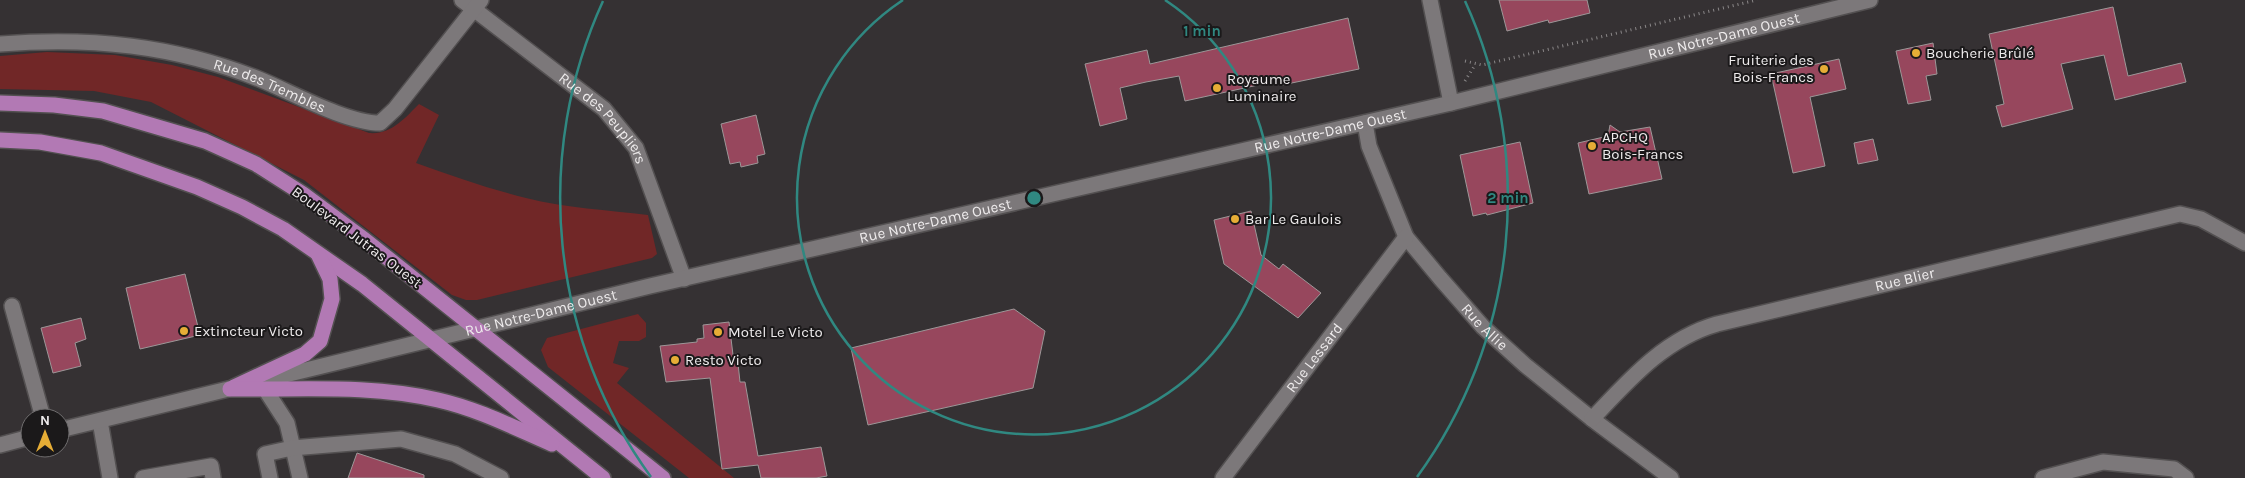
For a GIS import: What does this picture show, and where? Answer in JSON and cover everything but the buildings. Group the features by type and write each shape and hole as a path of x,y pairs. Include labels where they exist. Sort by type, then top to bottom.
{"main road":[{"name":"Boulevard Jutras Ouest","path":"0,103 102,111 205,141 239,156 303,194 365,240 663,478"},
{"path":"0,140 40,142 101,153 154,170 242,207 283,229 362,284 603,478"},
{"path":"230,389 305,354 320,341 332,299 330,280 317,253"},
{"path":"230,389 379,390 440,400 494,419 570,452"}],"street":[{"path":"1430,0 1451,103"},
{"name":"Rue Notre-Dame Ouest","path":"70,428 474,328 1451,103 1870,0"},
{"name":"Rue des Trembles","path":"0,44 54,40 120,44 172,52 258,78 360,120 380,123 395,109 472,3"},
{"name":"Rue des Peupliers","path":"472,3 604,109 622,128 636,148 647,173 684,279"},
{"name":"Rue Allie","path":"1364,123 1369,146 1406,237 1482,327 1592,419 1671,478"},
{"name":"Rue Blier","path":"1592,419 1667,346 1690,334 1717,324 2180,214 2201,220 2245,243"},
{"name":"Rue Lessard","path":"1223,478 1406,237"},
{"path":"12,306 40,408"},
{"path":"265,389 287,423 300,478"},
{"path":"100,420 110,478"},
{"path":"0,444 20,439"},
{"path":"270,478 265,454 292,448 401,439 455,454 501,478"},
{"path":"2043,478 2103,462 2174,469 2186,478"},
{"path":"143,478 211,466 213,478"}],"path":[{"name":"Rue Notre-Dame Ouest","path":"1465,61 1482,65 1757,0"}],"shaded area":[{"path":"47,52 115,55 172,65 218,77 369,133 384,131 397,125 419,104 439,115 416,163 484,186 541,201 648,215 657,254 652,258 477,300 466,300 452,295 304,180 151,102 94,91 0,89 0,56"},
{"path":"638,314 646,323 646,337 639,341 619,341 613,363 629,368 617,383 734,478 689,478 548,367 541,350 547,338"}],"place":[{"name":"Boucherie Brûlé","path":"1916,53"},
{"name":"Fruiterie des Bois-Francs","path":"1824,69"},
{"name":"Royaume Luminaire","path":"1217,88"},
{"name":"APCHQ Bois-Francs","path":"1592,146"},
{"name":"Bar Le Gaulois","path":"1235,219"},
{"name":"Extincteur Victo","path":"184,331"},
{"name":"Motel Le Victo","path":"718,332"},
{"name":"Resto Victo","path":"675,360"}]}
